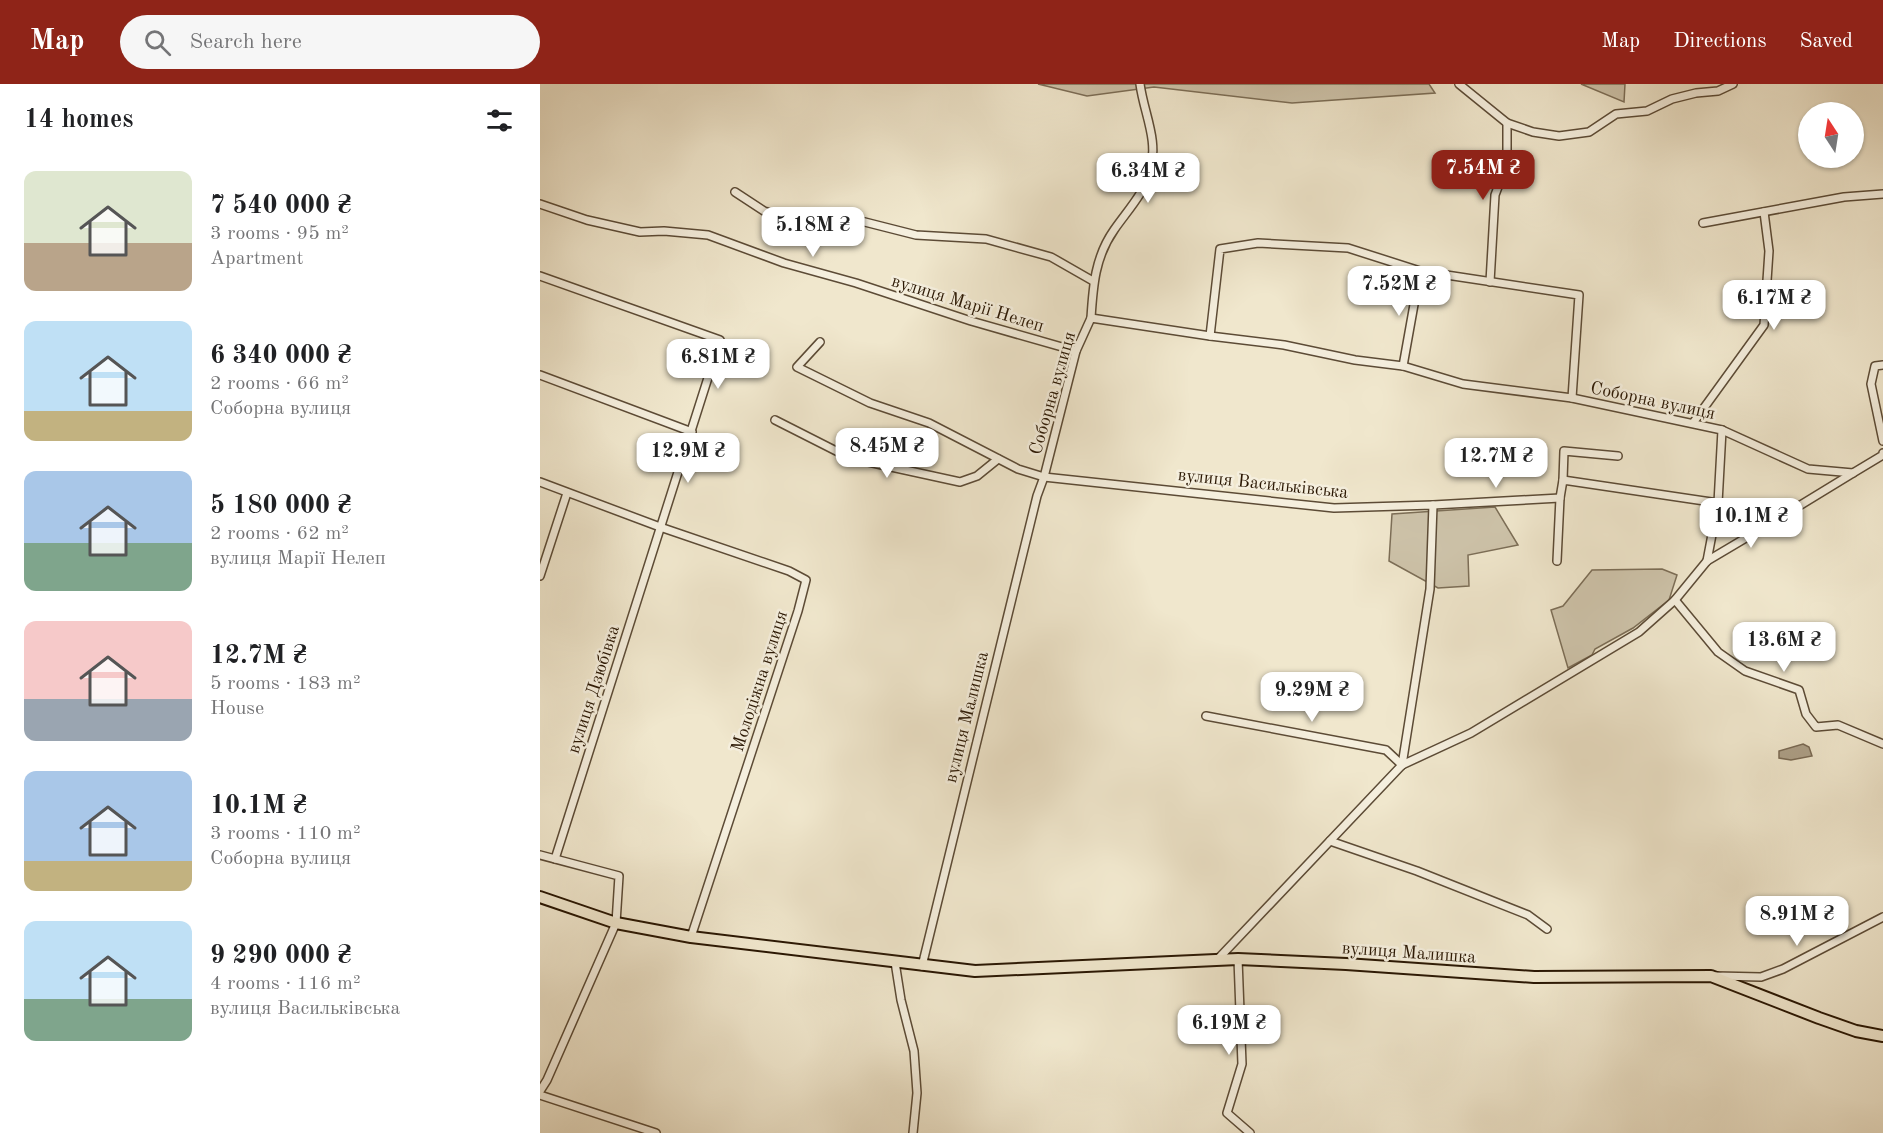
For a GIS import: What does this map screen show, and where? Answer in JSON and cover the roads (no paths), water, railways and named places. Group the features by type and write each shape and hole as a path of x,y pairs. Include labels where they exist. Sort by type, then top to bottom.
{"main road":[{"name":"вулиця Малишка","path":"540,897 616,923 691,937 975,971 1238,959 1534,977 1711,976 1856,1031 1883,1036"}],"street":[{"name":"Соборна вулиця","path":"1044,477 1076,351 1091,318 1093,281 1101,251 1134,205 1150,172 1154,149 1140,84"},
{"path":"1459,84 1508,123 1533,132 1559,136 1589,132 1616,114 1647,111 1672,99 1718,91 1733,84"},
{"path":"1490,282 1495,195 1507,163 1508,123"},
{"path":"735,192 764,211 794,221 853,219 916,235 986,239 1051,257 1093,281"},
{"path":"1703,223 1844,197 1883,194"},
{"name":"вулиця Марії Нелеп","path":"540,204 587,220 640,232 664,231 708,235 784,264 856,283 950,314 1076,351"},
{"path":"1693,423 1764,324 1769,251 1764,212"},
{"name":"Соборна вулиця","path":"1210,336 1220,249 1258,243 1348,248 1420,271 1579,295 1572,398"},
{"path":"1402,366 1420,271"},
{"name":"вулиця Дзюбівка","path":"540,276 720,340 555,859"},
{"name":"Соборна вулиця","path":"1091,318 1284,345 1355,360 1402,366 1463,384 1572,398 1722,430 1718,503 1707,561"},
{"name":"вулиця Васильківська","path":"820,342 797,366 870,403 929,423 1018,469 1044,477 1334,508 1560,498"},
{"path":"1883,365 1875,366 1871,384 1883,441"},
{"path":"540,375 692,432"},
{"path":"775,420 850,458 960,482 978,476 998,459"},
{"path":"1722,430 1808,469 1853,473"},
{"path":"1557,561 1564,452 1618,456"},
{"path":"1217,960 1402,765 1471,734 1639,633 1675,600 1707,561 1883,455"},
{"name":"вулиця Малишка","path":"922,966 1037,496 1044,477"},
{"path":"1563,480 1718,503 1781,517"},
{"path":"540,483 660,527"},
{"path":"540,576 567,493"},
{"path":"1402,765 1430,590 1433,505"},
{"name":"Молодіжна вулиця","path":"660,527 789,571 806,580 798,611 691,937"},
{"path":"1675,600 1718,652 1745,671 1799,690 1806,714 1816,727 1838,725 1883,744"},
{"path":"1206,716 1386,750 1402,765"},
{"path":"1329,841 1528,915 1547,929"},
{"path":"540,855 619,876 616,923 547,1080 540,1090"},
{"path":"1711,976 1761,976 1782,969 1883,917"},
{"path":"1238,959 1242,1064 1227,1113 1250,1133"},
{"path":"896,962 901,1000 914,1050 918,1094 913,1133"},
{"path":"540,1095 656,1133"}]}
